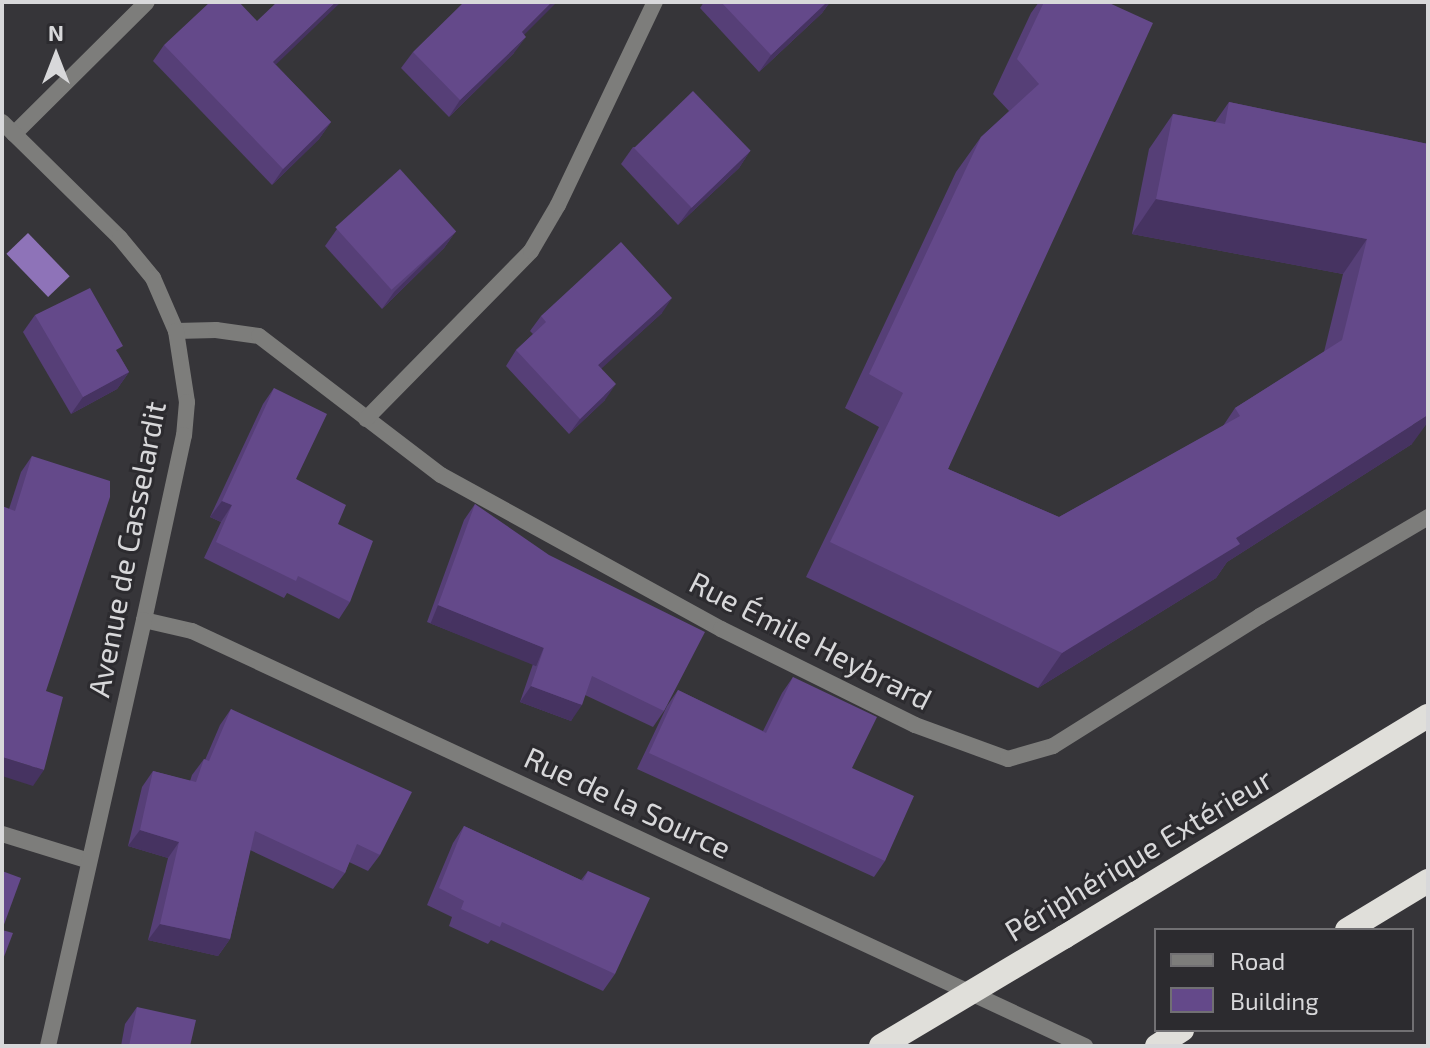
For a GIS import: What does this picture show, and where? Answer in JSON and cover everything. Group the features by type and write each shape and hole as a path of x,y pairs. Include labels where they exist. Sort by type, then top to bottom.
{"highway":[{"name":"Périphérique Extérieur","path":"881,1046 1428,716"},
{"path":"1350,928 1428,881"},
{"path":"1157,1046 1179,1032"}],"street":[{"path":"8,128 147,2"},
{"path":"366,419 531,251 558,205 655,2"},
{"name":"Avenue de Casselardit","path":"8,128 120,238 153,278 176,331 187,402 184,435 48,1046"},
{"name":"Rue Émile Heybrard","path":"176,331 216,330 259,336 441,475 721,629 915,725 1008,759 1053,746 1076,733 1260,616 1428,517"},
{"name":"Rue de la Source","path":"144,620 192,631 1085,1046"},
{"path":"2,834 89,861"}],"shaded area":[{"path":"28,233 70,276 48,297 6,254"}],"building":[{"path":"210,2 239,2 257,21 277,2 336,2 273,62 331,122 283,169 164,45"},
{"path":"464,2 552,2 522,32 526,37 460,100 413,52"},
{"path":"721,2 827,2 771,55"},
{"path":"1044,2 1107,2 1153,23 948,469 1059,517 1240,416 1235,408 1342,340 1367,239 1156,199 1173,114 1225,124 1229,102 1428,144 1428,415 1236,538 1240,544 1062,653 830,542 903,393 869,374 981,137 1039,84 1017,59"},
{"path":"693,91 751,151 692,208 634,148"},
{"path":"400,169 456,231 392,290 335,227"},
{"path":"621,242 672,298 598,365 616,384 580,419 516,350 546,322 541,316"},
{"path":"90,288 123,346 116,350 129,372 83,397 35,315"},
{"path":"274,388 327,414 296,479 346,505 338,524 373,541 350,602 298,576 296,581 216,542 232,505 222,501"},
{"path":"32,456 110,481 110,497 46,691 63,697 44,770 2,757 2,506 15,511"},
{"path":"475,504 549,555 705,632 664,711 592,676 582,705 531,686 544,648 438,605"},
{"path":"793,677 877,717 852,768 914,796 885,861 649,753 678,690 766,733"},
{"path":"231,709 412,792 380,855 357,844 345,873 255,831 230,939 160,924 179,842 140,830 153,771 196,782 204,759 209,761"},
{"path":"464,826 583,881 588,871 650,898 615,974 502,922 500,927 461,909 464,901 439,888"},
{"path":"2,871 21,878 2,930"},
{"path":"2,930 13,933 2,962"},
{"path":"137,1007 196,1020 190,1046 129,1046"}]}
